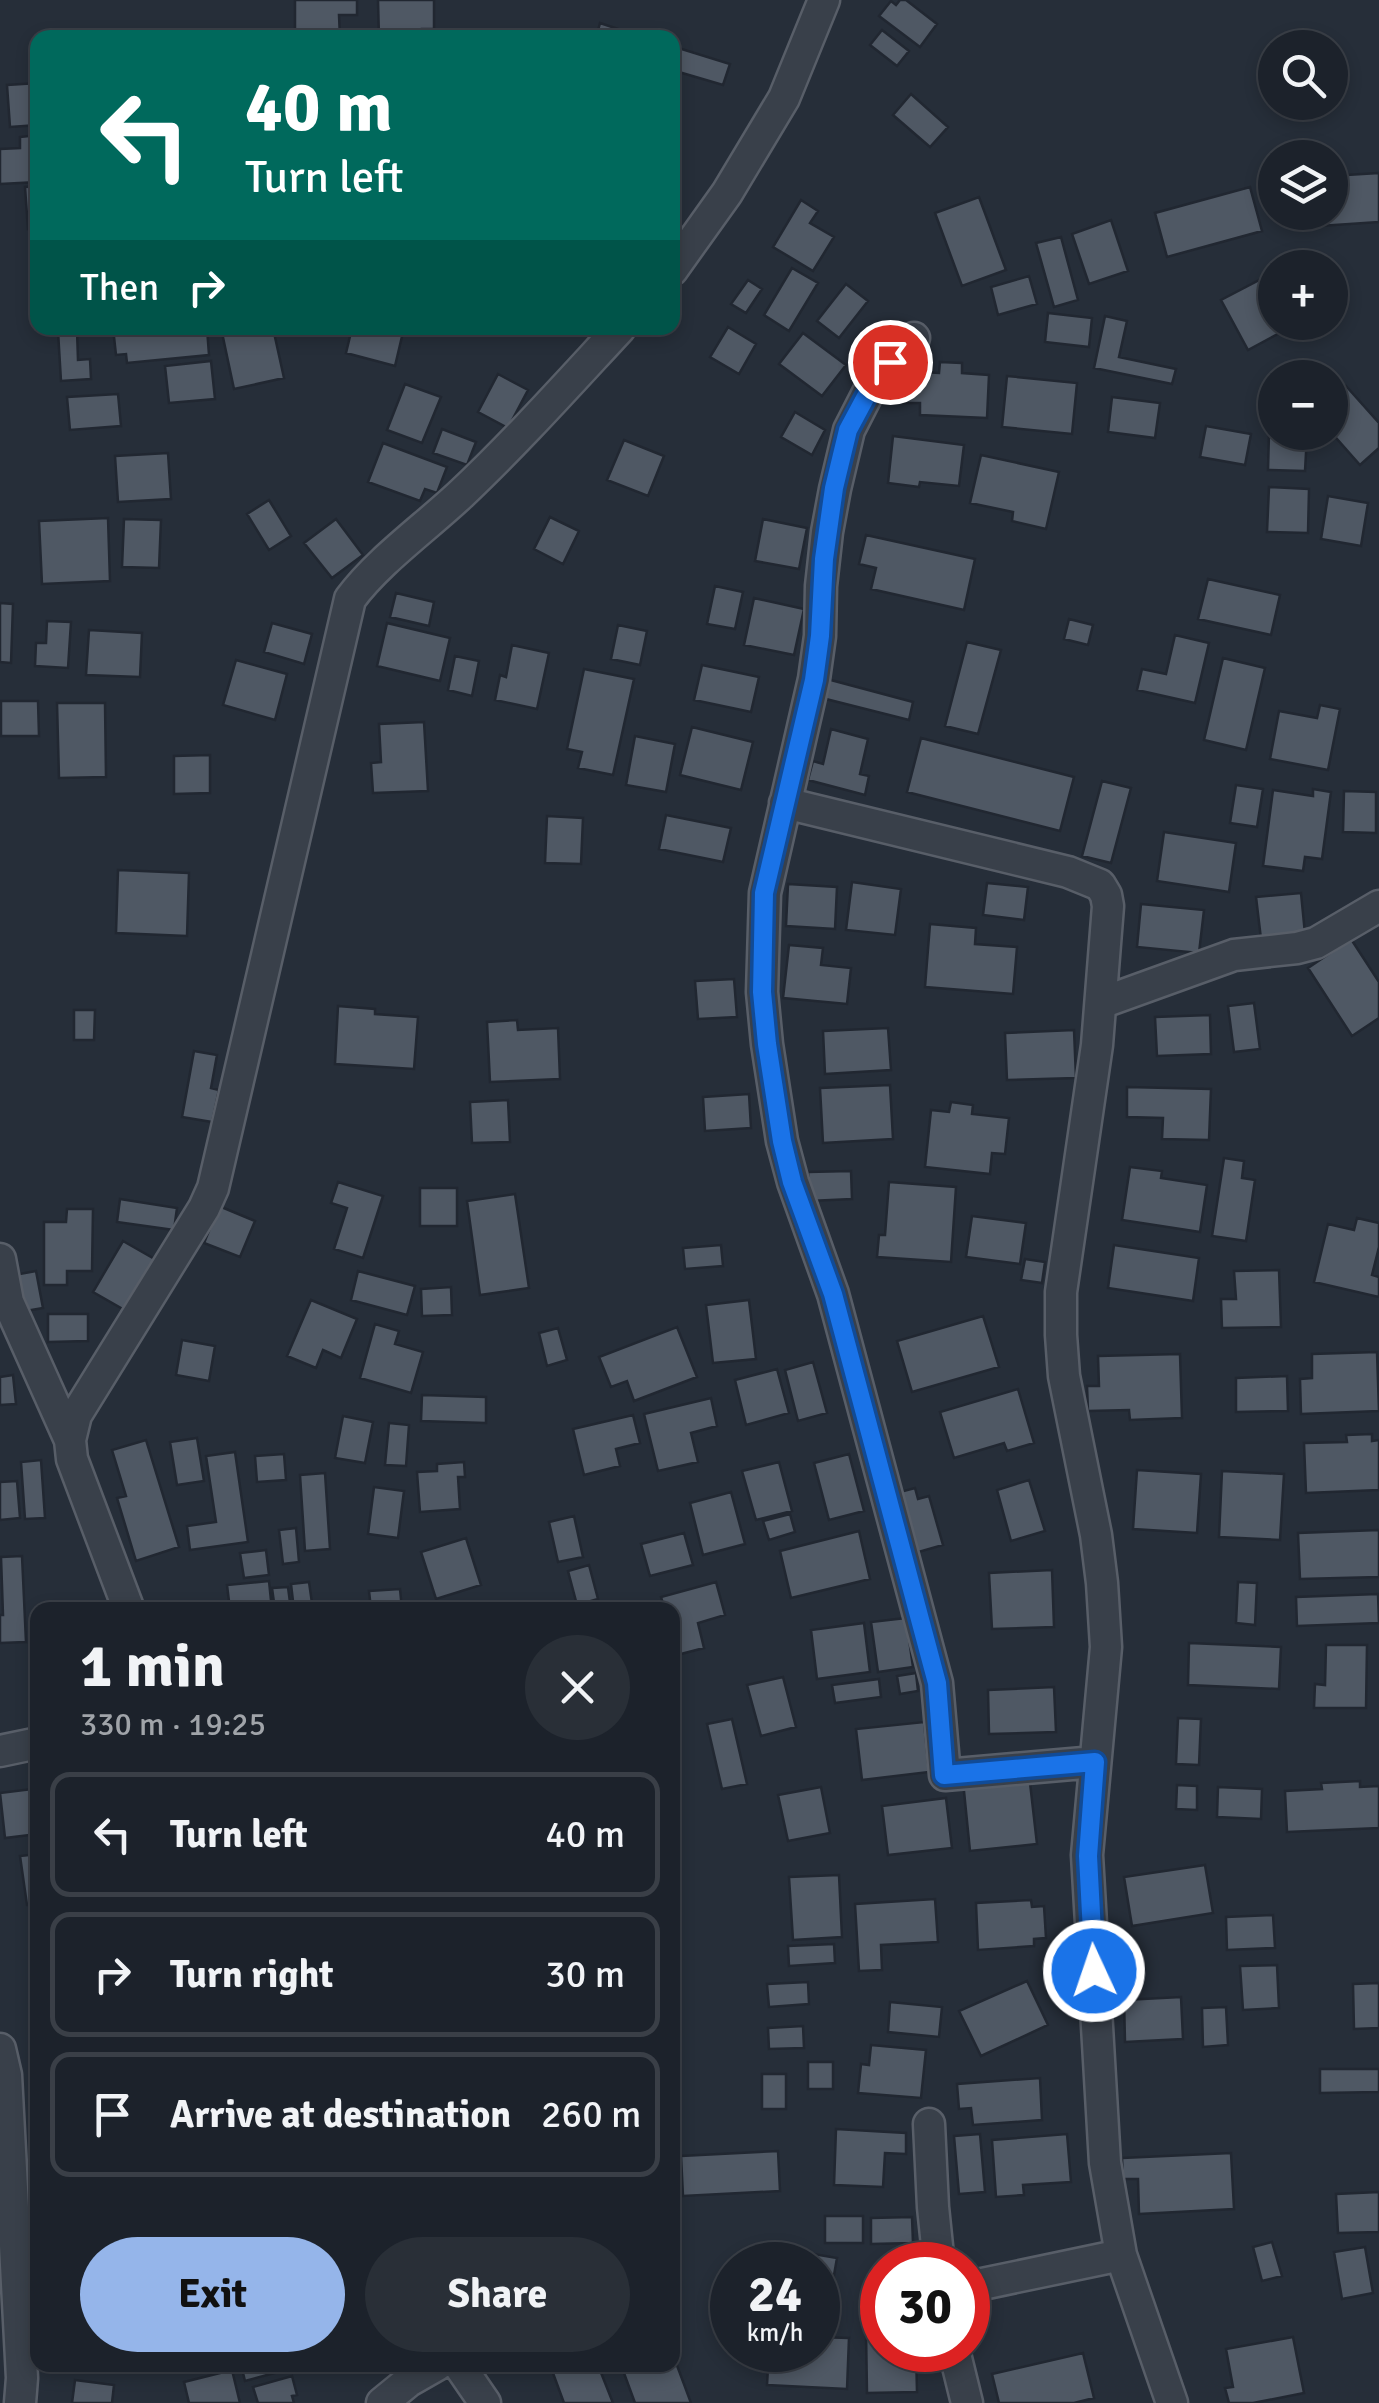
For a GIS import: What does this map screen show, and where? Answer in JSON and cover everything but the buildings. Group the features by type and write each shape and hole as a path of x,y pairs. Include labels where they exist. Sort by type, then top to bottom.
{"street":[{"path":"680,259 727,194 784,98 824,0"},
{"path":"70,1440 86,1396 214,1188 350,599 475,480 613,335"},
{"path":"914,338 870,389 848,430 834,488 816,665 764,893 762,992 767,1044 792,1182 833,1294 937,1683 944,1775 1095,1762"},
{"path":"785,803 1068,872 1100,885 1106,895 1097,1045 1061,1292 1061,1320 1064,1376 1096,1535 1106,1646 1088,1856 1105,2164 1120,2255 1172,2403"},
{"path":"1100,1003 1234,955 1316,943 1379,906"},
{"path":"0,1258 8,1302 70,1440 78,1480 126,1602"},
{"path":"0,1751 30,1745"},
{"path":"0,2048 6,2075 22,2378 20,2403"},
{"path":"930,2124 936,2242"},
{"path":"990,2282 1120,2255"},
{"path":"382,2403 425,2372"},
{"path":"464,2372 486,2403"},
{"path":"959,2372 967,2403"}],"route":[{"path":"890,362 848,430 834,488 814,680 764,893 762,992 767,1044 792,1182 833,1294 937,1683 944,1775 1095,1762 1088,1856 1094,1971"}]}
